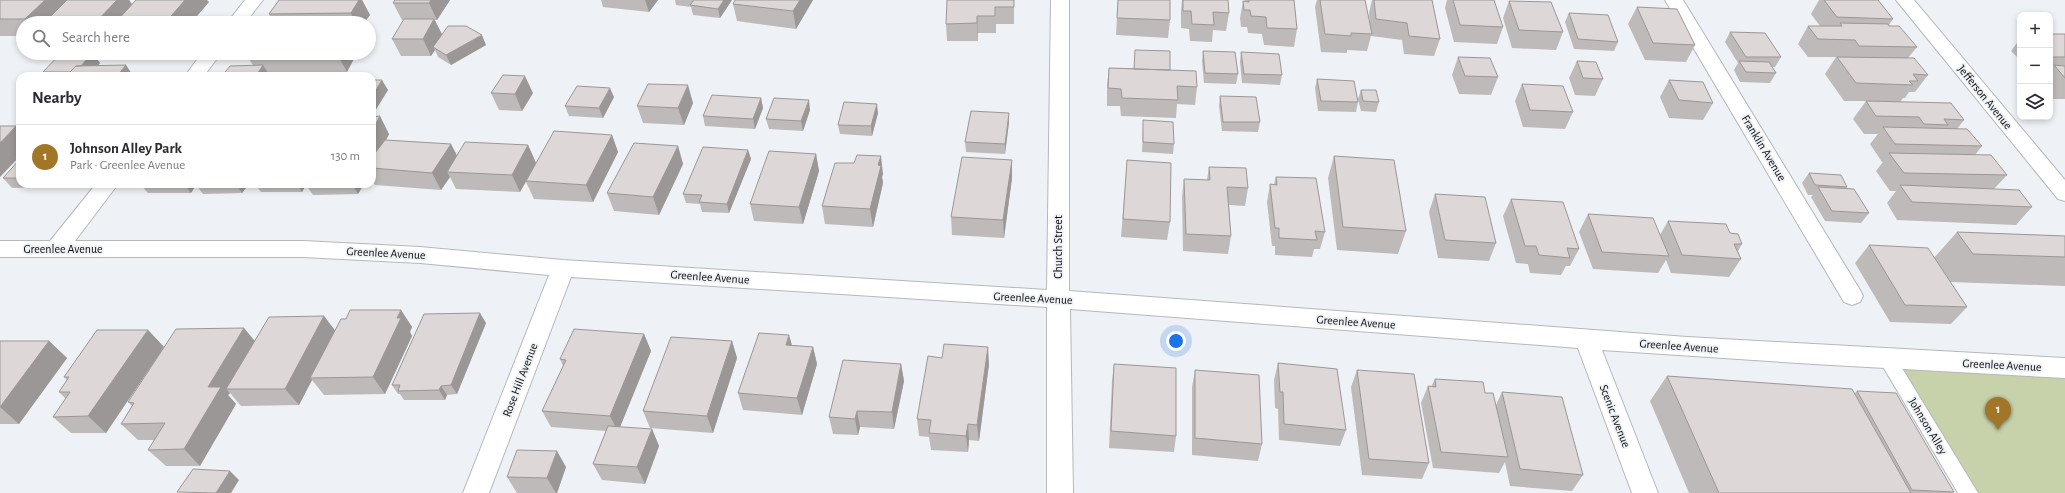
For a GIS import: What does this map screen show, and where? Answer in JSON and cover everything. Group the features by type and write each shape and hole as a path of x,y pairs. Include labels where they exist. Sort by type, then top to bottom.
{"street":[{"path":"241,16 254,0"},
{"name":"Church Street","path":"1060,0 1058,299 1060,493"},
{"name":"Franklin Avenue","path":"1674,0 1852,296"},
{"name":"Jefferson Avenue","path":"1905,0 2065,194"},
{"path":"197,72 207,60"},
{"path":"57,248 105,188"},
{"name":"Greenlee Avenue","path":"0,249 303,249 420,255 563,268 1021,298 1058,299 1888,360 2065,368"},
{"name":"Rose Hill Avenue","path":"476,493 563,268"},
{"name":"Scenic Avenue","path":"1586,339 1616,421 1645,493"}],"lane":[{"name":"Johnson Alley","path":"1888,360 1968,493"}],"green space":[{"path":"1888,360 2065,368 2065,493 1968,493"}],"building":[{"path":"0,0 45,0 28,16 16,16 16,19 0,19"},
{"path":"67,0 117,0 102,16 51,16"},
{"path":"136,0 185,0 171,16 121,16"},
{"path":"279,0 359,0 351,13 269,14"},
{"path":"395,0 431,0 429,3 393,3"},
{"path":"694,0 724,0 718,9 690,5"},
{"path":"735,0 800,0 793,11 733,4"},
{"path":"947,0 1014,0 1014,7 995,7 995,16 977,16 977,23 946,24"},
{"path":"1118,0 1170,0 1170,20 1117,18"},
{"path":"1183,0 1228,0 1229,13 1213,12 1214,25 1192,24 1191,11 1183,11"},
{"path":"1249,0 1294,0 1297,29 1267,28 1266,17 1251,16 1250,10 1244,10 1243,1 1249,2"},
{"path":"1320,0 1365,0 1372,34 1351,33 1351,36 1325,34"},
{"path":"1374,0 1432,0 1440,39 1409,36 1407,23 1376,19"},
{"path":"1453,0 1494,0 1503,27 1460,25"},
{"path":"1824,0 1878,0 1893,19 1837,17"},
{"path":"1509,1 1551,2 1563,32 1519,30"},
{"path":"1637,7 1677,9 1695,45 1653,43"},
{"path":"1569,13 1608,15 1618,42 1578,39"},
{"path":"404,19 434,19 423,39 392,39"},
{"path":"1840,23 1888,24 1889,26 1899,26 1917,47 1859,46 1855,40 1818,39 1808,26 1842,26"},
{"path":"448,26 466,26 482,35 446,55 433,47"},
{"path":"1730,32 1765,33 1781,57 1746,57"},
{"path":"2053,34 2065,34 2065,57 2053,57"},
{"path":"1135,50 1170,51 1170,70 1134,69"},
{"path":"1203,51 1235,52 1238,74 1205,73"},
{"path":"1241,52 1279,54 1282,75 1244,74"},
{"path":"1458,57 1490,58 1498,77 1465,76"},
{"path":"1837,57 1914,58 1928,75 1913,74 1918,81 1909,81 1913,85 1856,83"},
{"path":"54,60 86,60 81,66 76,66 70,72 43,72"},
{"path":"1577,61 1596,62 1603,79 1583,78"},
{"path":"1739,61 1769,62 1776,73 1746,72"},
{"path":"126,65 120,72 70,72 76,66"},
{"path":"263,65 259,72 225,72 230,66"},
{"path":"2054,65 2065,66 2065,78"},
{"path":"1109,68 1196,71 1197,87 1177,86 1178,100 1122,98 1121,89 1108,88"},
{"path":"503,75 525,76 515,94 491,93"},
{"path":"1317,79 1354,81 1358,102 1321,101"},
{"path":"376,80 382,80 376,90"},
{"path":"1669,80 1703,82 1713,103 1679,100"},
{"path":"648,84 688,85 678,108 637,106"},
{"path":"1522,84 1563,86 1573,112 1530,110"},
{"path":"577,86 610,88 599,108 565,106"},
{"path":"1361,90 1376,90 1379,102 1363,101"},
{"path":"712,95 761,98 753,119 703,116"},
{"path":"1220,96 1256,97 1260,122 1223,122"},
{"path":"774,98 809,100 801,121 766,119"},
{"path":"1866,101 1951,103 1964,120 1944,119 1948,125 1924,124 1919,117 1876,116"},
{"path":"844,102 877,104 871,126 838,125"},
{"path":"971,111 1009,113 1005,144 965,142"},
{"path":"376,116 380,116 376,124"},
{"path":"1143,120 1173,122 1174,144 1143,142"},
{"path":"0,126 16,126 0,143"},
{"path":"1883,127 1967,129 1982,146 1895,144"},
{"path":"554,131 612,135 586,185 526,181"},
{"path":"385,140 451,144 432,173 376,168 376,152"},
{"path":"465,142 528,145 512,175 447,172"},
{"path":"634,143 678,146 653,197 607,193"},
{"path":"703,147 748,150 727,204 699,202 702,195 683,194"},
{"path":"769,151 816,154 799,207 750,204"},
{"path":"1889,153 1991,155 2007,175 1904,173"},
{"path":"857,155 881,156 878,165 881,166 870,209 822,206 835,163 854,163"},
{"path":"1334,156 1394,160 1406,231 1343,227"},
{"path":"962,157 1012,160 1003,220 951,217"},
{"path":"1127,160 1171,163 1170,222 1123,219"},
{"path":"16,163 16,178 3,178"},
{"path":"1209,167 1246,168 1248,188 1227,187 1231,236 1186,234 1184,179 1210,180"},
{"path":"1809,173 1841,175 1847,187 1815,185"},
{"path":"1276,177 1316,178 1325,232 1315,231 1317,240 1279,238 1279,228 1275,228 1270,184 1277,185"},
{"path":"1900,185 2019,190 2032,207 1912,202"},
{"path":"1818,187 1854,189 1869,213 1832,211"},
{"path":"1435,194 1485,197 1496,243 1445,240"},
{"path":"1511,199 1563,202 1579,249 1567,248 1570,258 1539,255 1536,246 1525,246"},
{"path":"1588,214 1653,218 1669,256 1602,252"},
{"path":"1668,221 1726,224 1730,233 1738,234 1742,244 1734,244 1741,259 1682,255"},
{"path":"1957,232 2065,236 2065,257 1973,254"},
{"path":"1869,245 1928,248 1967,307 1905,305"},
{"path":"350,310 401,310 397,318 401,318 373,377 310,378 341,319 346,319"},
{"path":"480,313 451,385 441,386 439,390 398,391 400,385 392,385 424,314"},
{"path":"324,316 285,389 226,389 269,317"},
{"path":"244,328 208,387 221,387 184,449 148,450 165,423 121,424 134,403 128,402 176,329"},
{"path":"574,329 644,334 610,416 542,411 566,360 560,359"},
{"path":"97,330 148,330 88,416 53,417 70,392 59,392 69,377 64,377"},
{"path":"759,333 789,335 786,345 813,347 797,398 738,393"},
{"path":"671,337 732,341 707,416 643,411"},
{"path":"0,341 49,341 0,407"},
{"path":"944,344 988,347 977,425 968,424 966,436 929,433 931,420 917,419 928,356 942,358"},
{"path":"843,360 901,364 892,412 857,411 855,419 829,417"},
{"path":"1278,363 1337,369 1346,430 1284,424 1283,392 1280,392"},
{"path":"1114,364 1176,368 1176,436 1111,431"},
{"path":"1195,370 1259,375 1262,444 1195,438"},
{"path":"1357,370 1414,374 1429,463 1369,459"},
{"path":"1667,376 1852,389 1911,493 1719,493"},
{"path":"1435,379 1483,382 1485,393 1493,393 1508,457 1441,452 1428,386 1436,387"},
{"path":"1857,391 1896,393 1954,492 1912,490"},
{"path":"1502,392 1562,397 1583,475 1520,469"},
{"path":"608,426 652,429 637,467 593,464"},
{"path":"517,450 557,451 547,478 507,477"},
{"path":"193,469 230,471 216,493 177,492"}],"place":[{"name":"Johnson Alley Park","path":"1998,430"}]}
